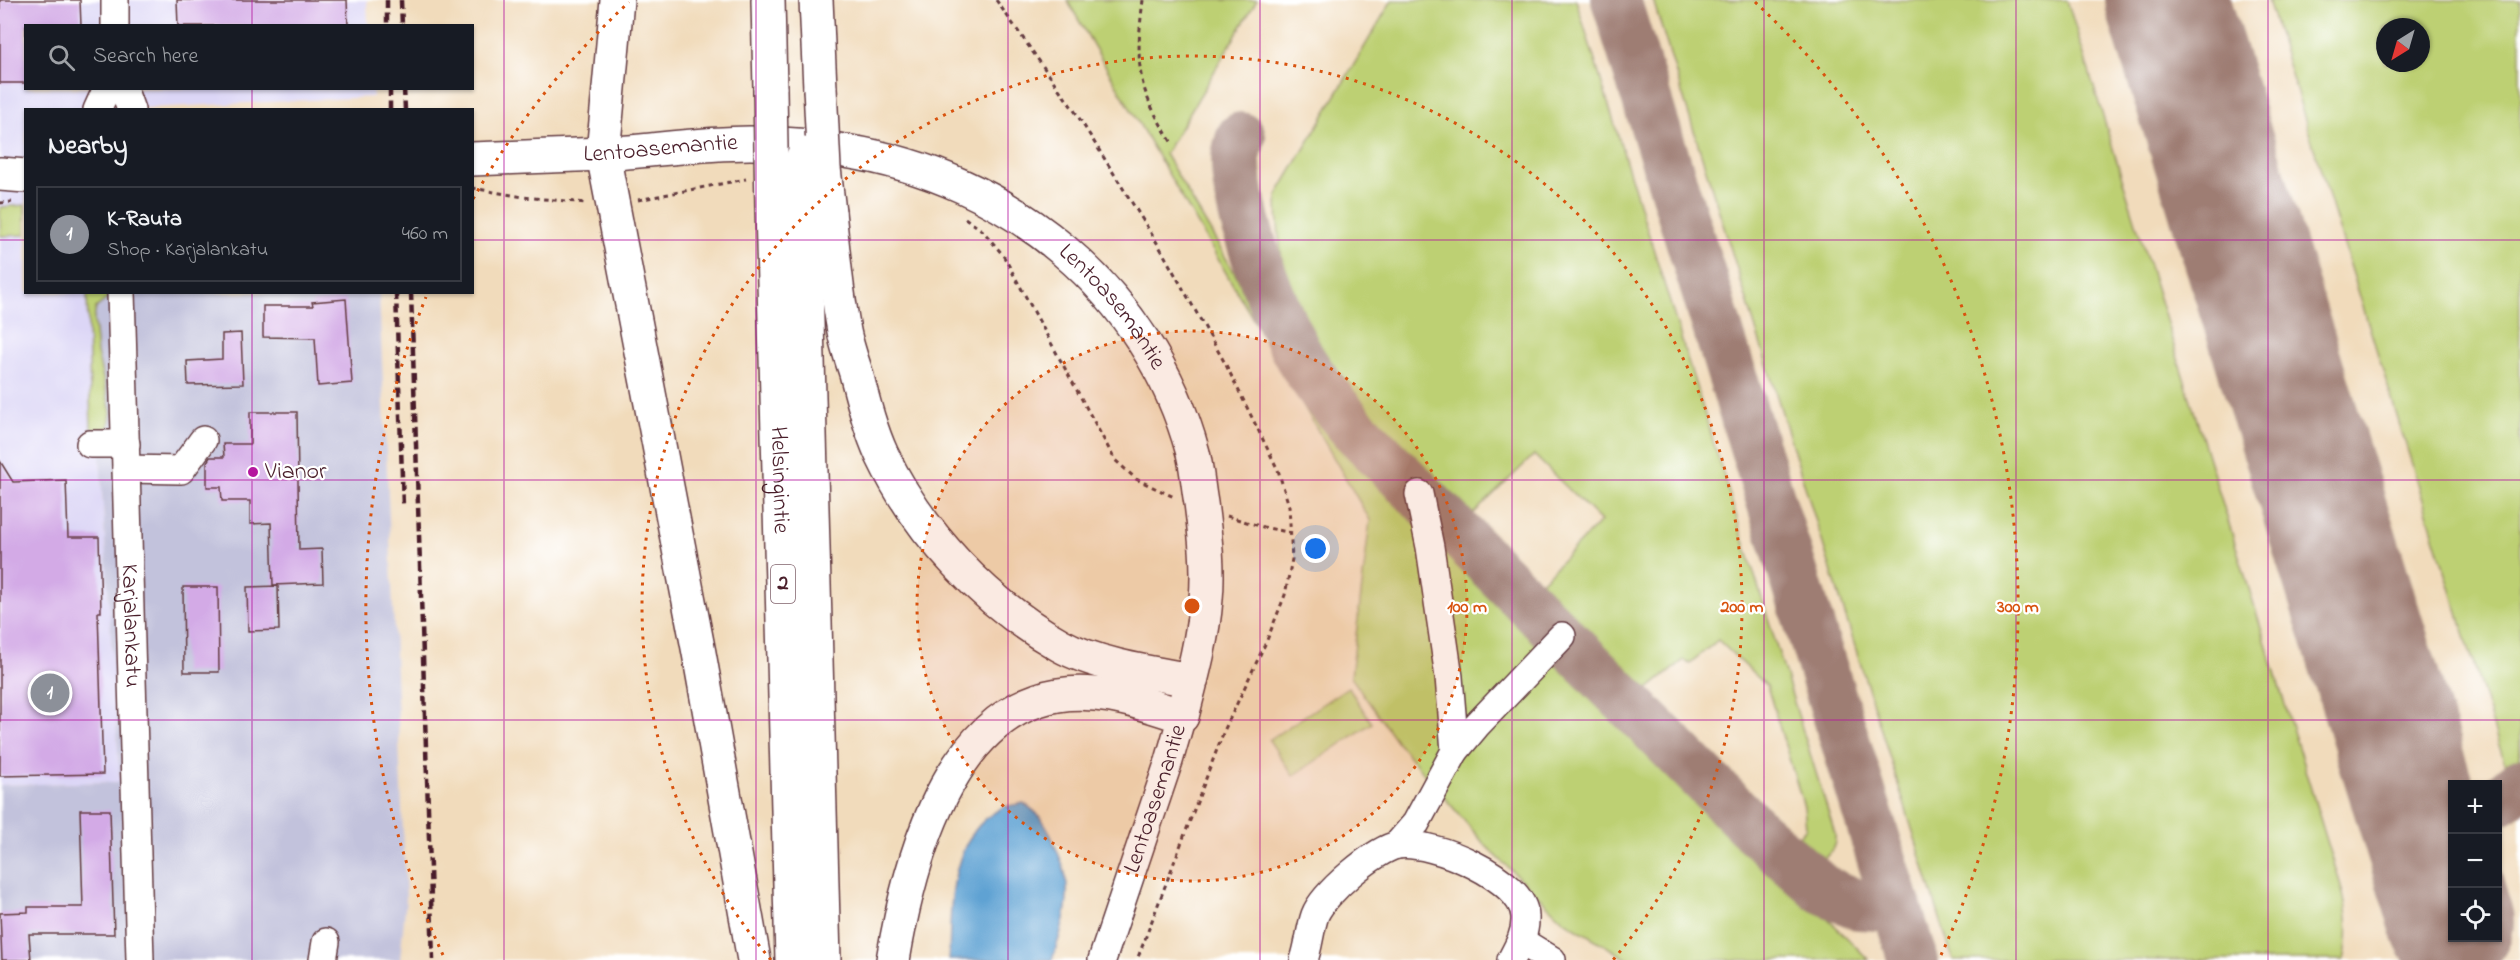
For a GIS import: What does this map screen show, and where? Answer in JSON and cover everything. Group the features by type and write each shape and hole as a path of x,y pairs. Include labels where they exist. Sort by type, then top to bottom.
{"main road":[{"path":"617,0 603,154 699,653 753,960"},
{"name":"Helsingintie","path":"768,0 792,960"},
{"name":"Helsingintie","path":"801,0 811,88 817,210 824,960"},
{"path":"811,88 816,0"},
{"name":"Lentoasemantie","path":"474,159 603,154 750,143 844,151 906,164 944,178 1020,217 1060,245 1104,288 1134,327 1158,366 1173,398 1193,455 1205,532 1206,599 1182,716"},
{"path":"817,210 843,326 868,416 887,465 904,495 934,536 969,576 1011,613 1061,646 1108,662 1191,681"},
{"path":"893,960 900,916 919,852 937,807 970,749 992,728 1016,711 1039,699 1063,695 1099,694 1140,702 1182,716"}],"street":[{"path":"115,0 115,24"},
{"path":"98,108 106,90"},
{"path":"124,90 130,108"},
{"name":"Karjalankatu","path":"122,294 140,960"},
{"path":"90,444 126,457 181,470 203,440"},
{"path":"1419,494 1449,677 1455,751"},
{"path":"1304,960 1315,914 1333,889 1364,863 1397,845 1416,823 1455,751 1562,636"},
{"name":"Lentoasemantie","path":"1102,960 1182,716"},
{"path":"1397,845 1425,847 1494,875 1518,894 1526,916 1516,950 1552,960"}],"path":[{"path":"1143,0 1139,37 1141,76 1154,113 1172,143"},
{"path":"474,188 523,197 612,203 753,178"},
{"path":"962,217 983,231 1003,255 1115,460 1136,479 1180,500"},
{"path":"1217,513 1292,533"}],"shaded area":[{"path":"0,0 367,0 368,24 24,24 24,90 372,90 373,97 147,108 24,108 24,294 90,294 120,782 0,785"},
{"path":"90,294 379,294 406,898 400,960 0,960 0,785 120,782"}],"green space":[{"path":"1067,0 1257,0 1165,154 1312,405 1341,443 1383,487 1637,739 1658,767 1737,841 1782,872 1869,960 1629,960 1564,921 1486,846 1397,742 1351,677 1370,520"},
{"path":"1392,0 1576,0 1835,834 1833,847 1825,858 1809,858 1791,841 1806,828 1804,807 1767,686 1718,640 1690,663 1684,660 1648,689 1539,584 1601,521 1534,455 1471,516 1398,444 1352,393 1312,337 1296,307 1281,252 1277,195"},
{"path":"1653,0 2067,0 2341,886 2347,923 2344,960 1953,960"},
{"path":"2268,0 2520,0 2520,813"},
{"path":"24,205 24,235 0,236 0,207"},
{"path":"87,294 108,294 108,298 96,308 94,320 97,353 111,412 109,428 91,429"},
{"path":"1348,687 1372,723 1293,776 1269,740"}],"water":[{"path":"1023,803 1039,816 1050,832 1065,873 1066,906 1052,960 949,960 952,897 961,856 970,838 983,822 1002,808"}],"building":[{"path":"0,0 80,0 81,24 24,24 24,83 0,83"},
{"path":"177,0 347,0 348,24 178,24"},
{"path":"346,299 352,383 318,386 315,338 263,337 263,306 313,306 312,302"},
{"path":"241,333 243,384 188,385 187,361 222,359 222,334"},
{"name":"Vianor","path":"250,412 297,412 299,550 322,549 323,583 273,585 271,523 250,524 250,501 222,501 221,487 207,487 207,462 210,457 224,457 223,444 250,444"},
{"path":"0,461 13,482 66,480 68,537 99,537 101,612 98,612 103,774 0,776"},
{"path":"278,586 279,630 248,631 247,587"},
{"path":"183,587 218,587 219,672 184,672"},
{"path":"80,810 110,810 114,934 29,934 31,960 2,960 0,913 28,912 28,907 83,907"}],"taxiway":[{"path":"1616,0 1913,960"},
{"path":"1241,137 1236,156 1237,181 1242,207 1258,261 1278,314 1300,358 1318,385 1353,428 1755,830 1822,889 1859,905 1897,907"},
{"path":"2397,743 2420,776 2434,788 2448,795"},
{"path":"2502,798 2520,783"},
{"path":"2447,960 2445,877 2448,861"}],"runway":[{"path":"2167,0 2448,909"}],"railway":[{"path":"387,0 387,24"},
{"path":"401,0 402,24"},
{"path":"390,90 390,108"},
{"path":"404,90 405,108"},
{"path":"396,294 403,507"},
{"path":"411,294 433,960"}],"place":[{"name":"Vianor","path":"253,472"},
{"name":"K-Rauta","path":"50,693"}]}
